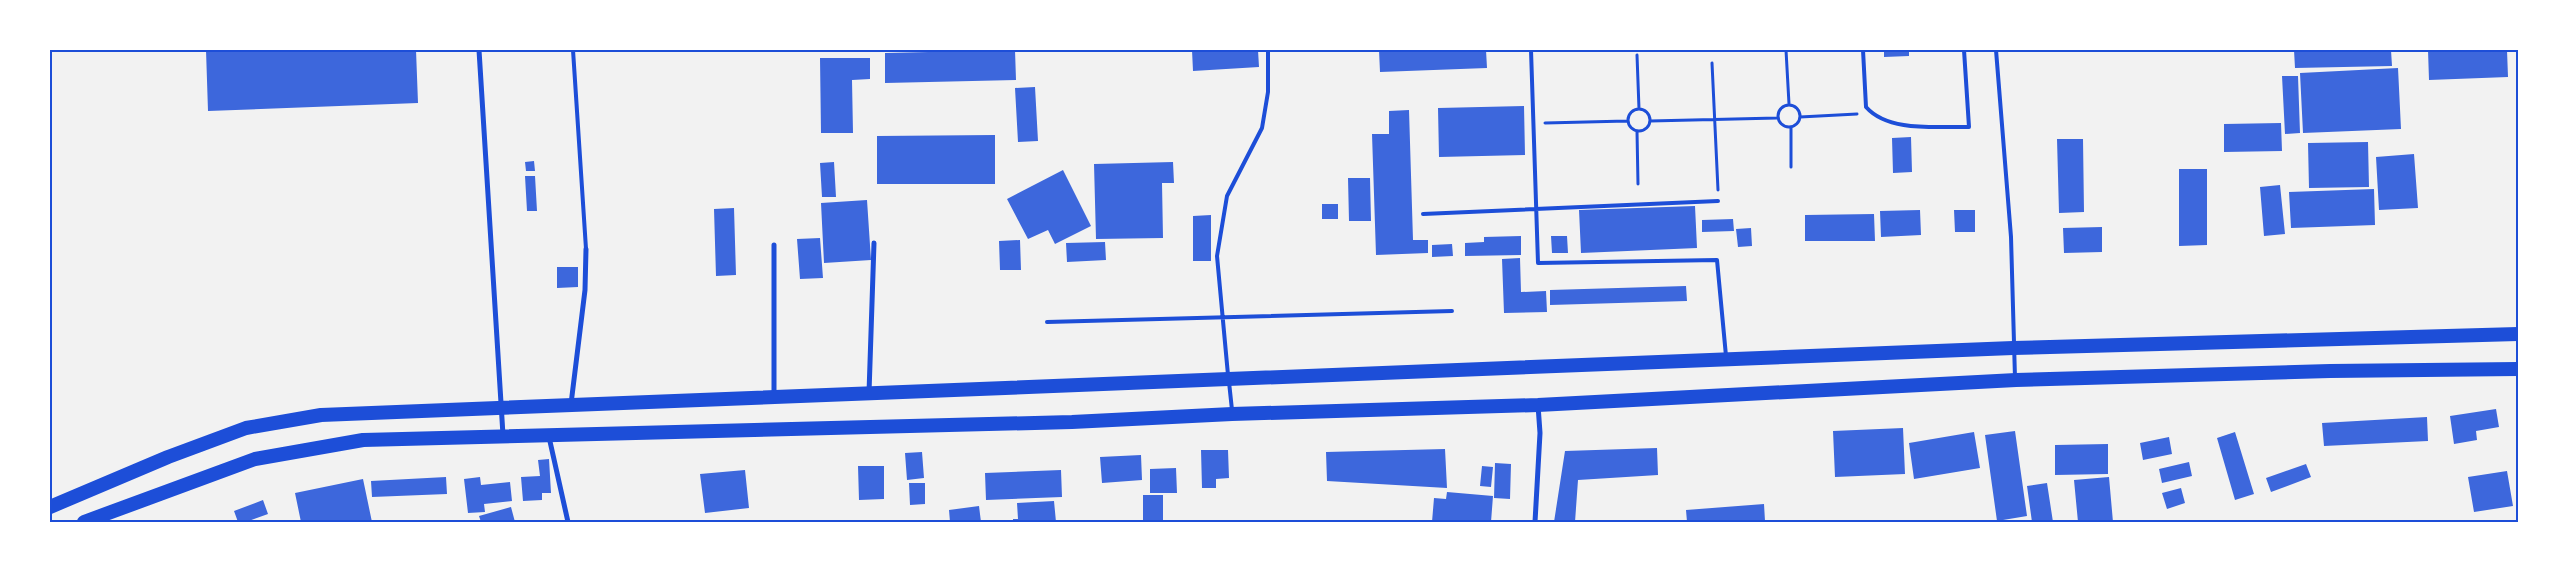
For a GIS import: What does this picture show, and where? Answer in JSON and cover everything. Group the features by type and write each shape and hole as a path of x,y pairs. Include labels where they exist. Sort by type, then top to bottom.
{"highway":[{"path":"50,507 159,460 246,428 320,415 502,406 774,398 1726,358 2518,334"},
{"path":"84,522 255,459 363,440 1072,422 1232,414 1538,405 2016,380 2518,368"}],"street":[{"path":"478,50 503,435"},
{"path":"869,394 874,244"},
{"path":"774,245 774,398"},
{"path":"570,404 585,290 586,250"},
{"path":"1535,522 1540,433 1538,405"},
{"path":"548,434 568,522"}],"lane":[{"path":"573,50 586,250"},
{"path":"1232,414 1218,256 1227,196 1262,128 1268,92 1268,50"},
{"path":"1531,50 1538,263 1717,260 1726,358"},
{"path":"1864,50 1866,107 1872,113 1905,125 1969,127 1964,50"},
{"path":"1996,50 2011,238 2013,348 2016,380"},
{"path":"1423,214 1718,201"},
{"path":"1047,322 1452,311"}],"path":[{"path":"1786,50 1789,104"},
{"path":"1637,54 1639,109"},
{"path":"1712,63 1718,201"},
{"path":"1789,104 1796,107 1800,117 1797,124 1791,127 1780,124 1777,118 1782,107 1789,104"},
{"path":"1639,109 1649,114 1650,120 1644,130 1637,131 1631,128 1627,121 1632,111 1639,109"},
{"path":"1800,117 1872,113"},
{"path":"1650,120 1777,118"},
{"path":"1534,124 1627,121"},
{"path":"1791,127 1791,167"},
{"path":"1637,131 1638,184"}],"building":[{"path":"206,50 416,50 418,103 208,111"},
{"path":"1015,50 1016,80 885,83 885,53"},
{"path":"1192,50 1258,50 1259,67 1193,71"},
{"path":"1379,50 1486,50 1487,68 1380,72"},
{"path":"1884,50 1909,50 1909,56 1884,57"},
{"path":"2294,50 2391,50 2392,66 2295,68"},
{"path":"2428,50 2507,50 2508,77 2429,80"},
{"path":"820,58 870,58 870,79 852,80 853,133 821,133"},
{"path":"2398,68 2401,129 2303,133 2300,73"},
{"path":"2282,76 2298,76 2300,133 2285,134"},
{"path":"1035,87 1038,141 1018,142 1015,88"},
{"path":"1524,106 1525,155 1439,157 1438,108"},
{"path":"1409,110 1413,240 1428,240 1428,253 1376,255 1372,134 1389,134 1389,111"},
{"path":"2281,123 2282,151 2224,152 2224,124"},
{"path":"995,135 995,184 877,184 877,136"},
{"path":"1911,137 1912,172 1893,173 1892,138"},
{"path":"2057,139 2083,139 2084,212 2059,213"},
{"path":"2368,142 2369,187 2309,188 2308,143"},
{"path":"2414,154 2418,208 2379,210 2376,157"},
{"path":"534,161 535,171 526,171 525,162"},
{"path":"834,162 836,197 822,197 820,163"},
{"path":"1173,162 1174,183 1162,183 1163,238 1096,239 1094,164"},
{"path":"2179,169 2207,169 2207,245 2179,246"},
{"path":"1063,170 1091,226 1055,244 1048,230 1028,239 1007,199"},
{"path":"525,176 535,176 537,211 527,211"},
{"path":"1348,178 1370,178 1371,221 1349,221"},
{"path":"2280,185 2285,234 2264,236 2260,187"},
{"path":"2374,189 2375,225 2291,228 2289,192"},
{"path":"867,200 871,260 824,263 821,203"},
{"path":"1322,204 1338,204 1338,219 1322,219"},
{"path":"1695,206 1697,248 1581,253 1579,210"},
{"path":"734,208 736,275 716,276 714,209"},
{"path":"1920,210 1921,235 1881,237 1880,211"},
{"path":"1954,210 1975,210 1975,232 1955,232"},
{"path":"1874,214 1875,241 1805,241 1805,215"},
{"path":"1211,215 1211,261 1193,261 1193,216"},
{"path":"1733,219 1734,231 1702,232 1702,220"},
{"path":"2102,227 2102,252 2064,253 2063,228"},
{"path":"1751,228 1752,246 1738,247 1736,229"},
{"path":"1521,236 1521,255 1465,256 1465,243 1484,242 1484,237"},
{"path":"1551,236 1567,236 1568,253 1552,253"},
{"path":"820,238 823,278 800,279 797,239"},
{"path":"1020,240 1021,270 1000,270 999,241"},
{"path":"1105,242 1106,260 1067,262 1066,243"},
{"path":"1452,244 1453,256 1432,257 1432,245"},
{"path":"1520,258 1521,292 1546,291 1547,312 1504,313 1502,259"},
{"path":"557,267 578,267 578,287 557,288"},
{"path":"1686,286 1687,301 1550,305 1550,290"},
{"path":"2496,409 2499,427 2476,431 2477,440 2454,444 2450,416"},
{"path":"2427,417 2428,441 2324,446 2322,423"},
{"path":"1903,428 1905,474 1835,477 1833,431"},
{"path":"2015,431 2027,516 1997,521 1985,435"},
{"path":"1974,432 1980,468 1914,479 1909,443"},
{"path":"2235,432 2254,494 2235,500 2217,438"},
{"path":"2169,437 2172,454 2143,460 2140,443"},
{"path":"2108,444 2108,474 2055,475 2055,445"},
{"path":"1657,448 1658,475 1578,480 1575,522 1554,522 1565,451"},
{"path":"1445,449 1447,488 1327,481 1326,452"},
{"path":"1201,450 1228,450 1229,478 1216,479 1216,488 1202,488"},
{"path":"922,452 924,478 907,480 905,453"},
{"path":"1141,455 1142,480 1102,483 1100,457"},
{"path":"549,459 551,493 542,493 542,500 523,501 521,477 540,476 538,460"},
{"path":"2189,462 2192,476 2162,483 2159,469"},
{"path":"1495,463 1511,464 1510,499 1494,498"},
{"path":"2306,464 2311,477 2271,492 2266,478"},
{"path":"858,466 884,466 884,499 859,500"},
{"path":"1482,466 1493,467 1491,487 1480,486"},
{"path":"1176,468 1177,493 1150,493 1150,469"},
{"path":"745,470 749,508 705,513 700,474"},
{"path":"1061,470 1062,497 986,500 985,473"},
{"path":"2507,471 2513,506 2474,512 2468,477"},
{"path":"446,477 447,494 372,497 371,481"},
{"path":"480,477 481,485 510,482 512,501 484,504 485,512 468,513 464,479"},
{"path":"2109,477 2113,522 2078,522 2074,480"},
{"path":"363,479 372,522 301,522 295,493"},
{"path":"909,483 925,483 925,504 910,505"},
{"path":"2047,483 2053,522 2032,522 2027,486"},
{"path":"2181,488 2185,503 2167,509 2162,493"},
{"path":"1447,492 1493,496 1491,522 1432,522 1434,498 1446,499"},
{"path":"1143,495 1163,495 1163,522 1143,522"},
{"path":"263,500 268,514 246,522 238,522 234,511"},
{"path":"1054,501 1056,522 1013,522 1013,519 1018,519 1017,503"},
{"path":"1764,504 1765,521 1687,522 1686,510"},
{"path":"979,506 981,522 950,522 949,510"},
{"path":"511,507 515,522 481,522 479,516"}]}
